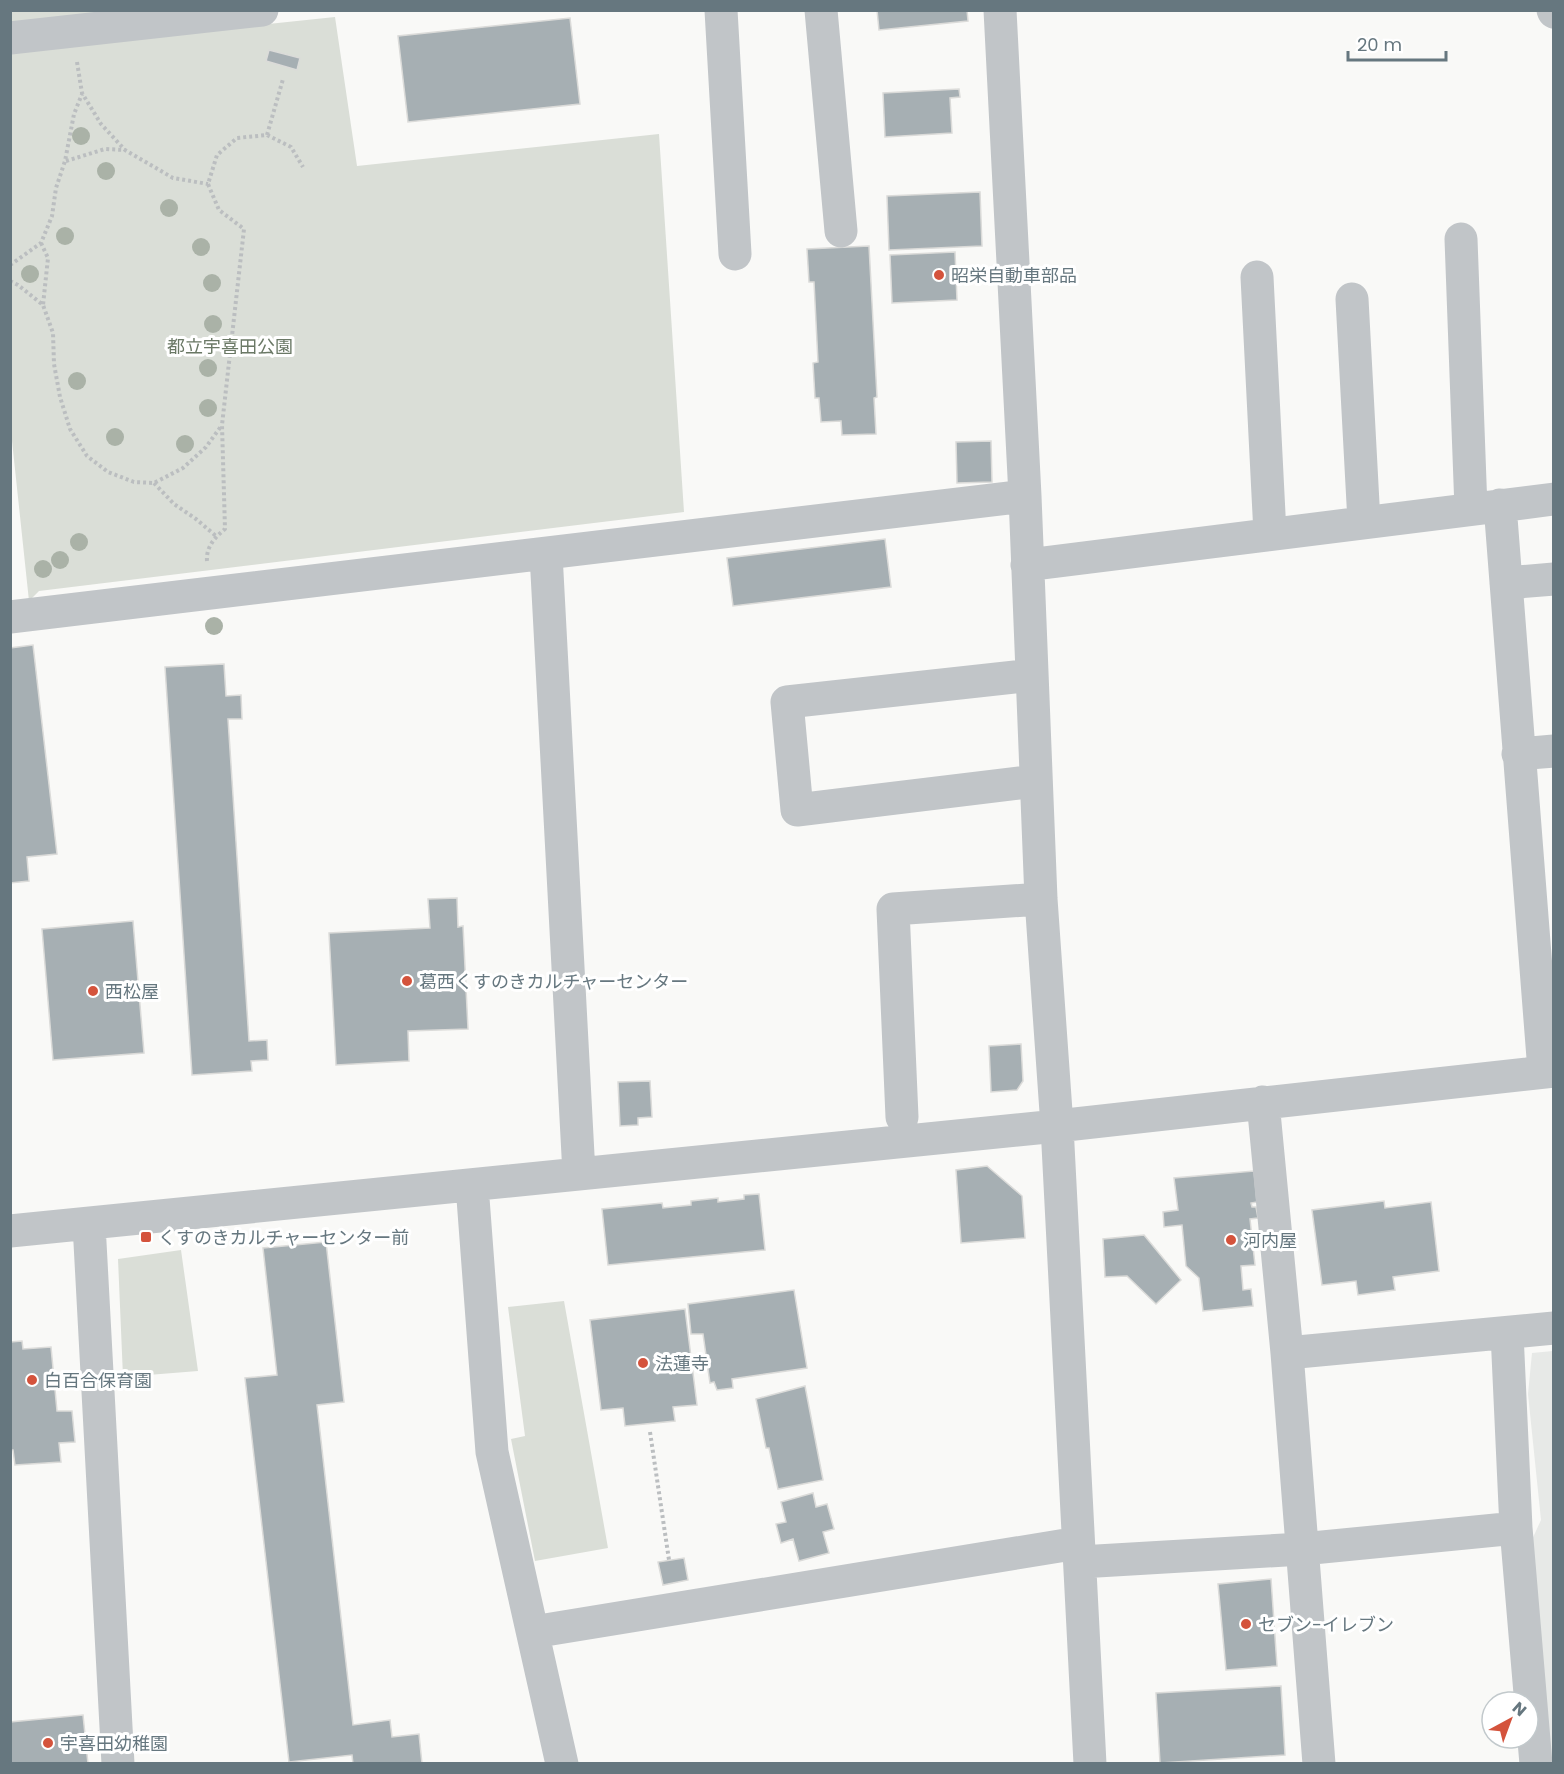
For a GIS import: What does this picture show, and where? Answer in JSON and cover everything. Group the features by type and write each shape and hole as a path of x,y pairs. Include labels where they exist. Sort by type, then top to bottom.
{"street":[{"path":"10,38 262,10"},
{"path":"721,10 735,254"},
{"path":"821,10 841,231"},
{"path":"1000,10 1025,496 1041,899 1057,1126 1090,1764"},
{"path":"10,1231 1057,1126 1263,1101 1549,1071 1518,754 1506,583 1485,507 1461,239"},
{"path":"1257,277 1270,534"},
{"path":"1352,299 1364,522"},
{"path":"10,617 1025,496"},
{"path":"1027,564 1554,499"},
{"path":"546,554 579,1174"},
{"path":"1506,583 1554,579"},
{"path":"1032,675 787,702 797,810 1036,781"},
{"path":"1518,754 1554,751"},
{"path":"902,1116 893,909 1041,899"},
{"path":"1263,1101 1287,1353 1319,1764"},
{"path":"472,1185 492,1452 562,1764"},
{"path":"89,1224 118,1764"},
{"path":"1287,1353 1554,1328"},
{"path":"1507,1333 1516,1528 1536,1764"},
{"path":"533,1632 1079,1553 1302,1549 1516,1528"}],"path":[{"path":"77,61 82,93 101,124 125,150 173,178 208,184"},
{"path":"267,135 282,79"},
{"path":"10,265 41,243 52,216 56,188 65,161 74,114 82,93"},
{"path":"213,594 206,557 216,536 225,529 222,425 244,229 219,210 208,184 217,155 237,138 267,135 291,147 303,167"},
{"path":"65,161 105,149 125,150"},
{"path":"41,243 48,258 43,305 53,333 54,364 60,397 70,429 87,456 108,472 135,482 154,483 183,468 206,447 222,425"},
{"path":"10,281 43,305"},
{"path":"154,483 174,504 216,536"},
{"path":"650,1432 669,1560"}],"shaded area":[{"path":"1553,1351 1553,1763 1547,1763 1530,1544 1541,1520 1528,1394 1532,1353"}],"green space":[{"name":"都立宇喜田公園","path":"10,11 132,11 134,38 335,17 357,166 659,134 684,512 39,591 29,601 10,422"},
{"path":"181,1250 198,1371 123,1377 118,1259"},
{"path":"564,1301 608,1548 535,1561 511,1439 525,1436 508,1307"}],"building":[{"path":"877,10 967,10 968,21 879,30"},
{"path":"570,18 580,104 408,122 398,36"},
{"path":"269,50 300,58 297,70 266,61"},
{"path":"959,89 960,97 950,98 952,133 885,137 883,93"},
{"path":"980,192 982,246 889,250 887,196"},
{"path":"869,246 877,397 874,398 876,434 842,435 841,421 821,422 819,398 815,398 813,363 818,362 814,282 809,282 807,249"},
{"path":"955,252 957,300 892,303 890,255"},
{"path":"991,441 992,482 957,483 956,442"},
{"path":"885,539 891,587 733,606 727,558"},
{"path":"33,645 57,854 27,857 29,881 10,883 10,648"},
{"path":"224,664 226,696 241,695 242,719 228,719 249,1041 267,1040 268,1060 251,1061 252,1071 192,1075 165,667"},
{"path":"457,898 458,927 463,926 468,1029 408,1031 409,1061 336,1065 329,933 430,928 428,899"},
{"name":"西松屋","path":"133,921 144,1053 53,1060 42,929"},
{"path":"1021,1044 1023,1081 1017,1090 991,1092 989,1046"},
{"path":"650,1081 652,1117 638,1118 638,1125 620,1126 618,1082"},
{"path":"987,1166 1022,1196 1025,1238 961,1243 956,1170"},
{"path":"1254,1171 1257,1202 1251,1203 1252,1207 1256,1207 1258,1218 1250,1219 1255,1265 1241,1266 1243,1290 1251,1289 1253,1306 1203,1311 1199,1278 1186,1266 1182,1225 1164,1227 1163,1212 1178,1210 1174,1178"},
{"path":"759,1194 765,1250 608,1265 602,1209 662,1203 663,1208 691,1205 691,1201 718,1198 718,1202 744,1199 744,1195"},
{"path":"1384,1201 1385,1208 1431,1202 1439,1271 1393,1277 1395,1290 1358,1295 1356,1281 1322,1285 1312,1210"},
{"path":"1144,1235 1181,1280 1156,1304 1127,1276 1105,1277 1103,1239"},
{"path":"326,1242 344,1402 317,1405 353,1725 390,1720 392,1737 419,1734 422,1764 353,1764 352,1755 289,1762 245,1378 277,1375 263,1248"},
{"path":"794,1290 807,1368 732,1379 733,1388 717,1390 714,1382 710,1383 703,1334 691,1334 688,1304"},
{"name":"法蓮寺","path":"685,1309 697,1405 673,1407 675,1421 625,1426 623,1408 601,1410 590,1320"},
{"name":"白百合保育園","path":"22,1341 23,1349 51,1347 57,1411 72,1411 75,1442 59,1443 61,1462 15,1465 13,1450 10,1450 10,1342"},
{"path":"805,1386 823,1480 778,1489 769,1448 766,1448 756,1399"},
{"path":"813,1493 816,1507 827,1504 834,1529 823,1532 829,1553 799,1561 793,1539 781,1543 776,1524 786,1522 781,1502"},
{"path":"684,1558 688,1580 663,1585 658,1562"},
{"path":"1271,1579 1277,1666 1226,1670 1218,1584"},
{"path":"1281,1686 1285,1755 1160,1763 1156,1693"},
{"name":"宇喜田幼稚園","path":"83,1715 88,1764 10,1764 10,1722"}],"place":[{"name":"昭栄自動車部品","path":"939,275"},
{"name":"葛西くすのきカルチャーセンター","path":"407,981"},
{"name":"西松屋","path":"93,991"},
{"name":"くすのきカルチャーセンター前","path":"146,1237"},
{"name":"河内屋","path":"1231,1240"},
{"name":"法蓮寺","path":"643,1363"},
{"name":"白百合保育園","path":"32,1380"},
{"name":"セブン-イレブン","path":"1246,1624"},
{"name":"宇喜田幼稚園","path":"48,1743"}]}
